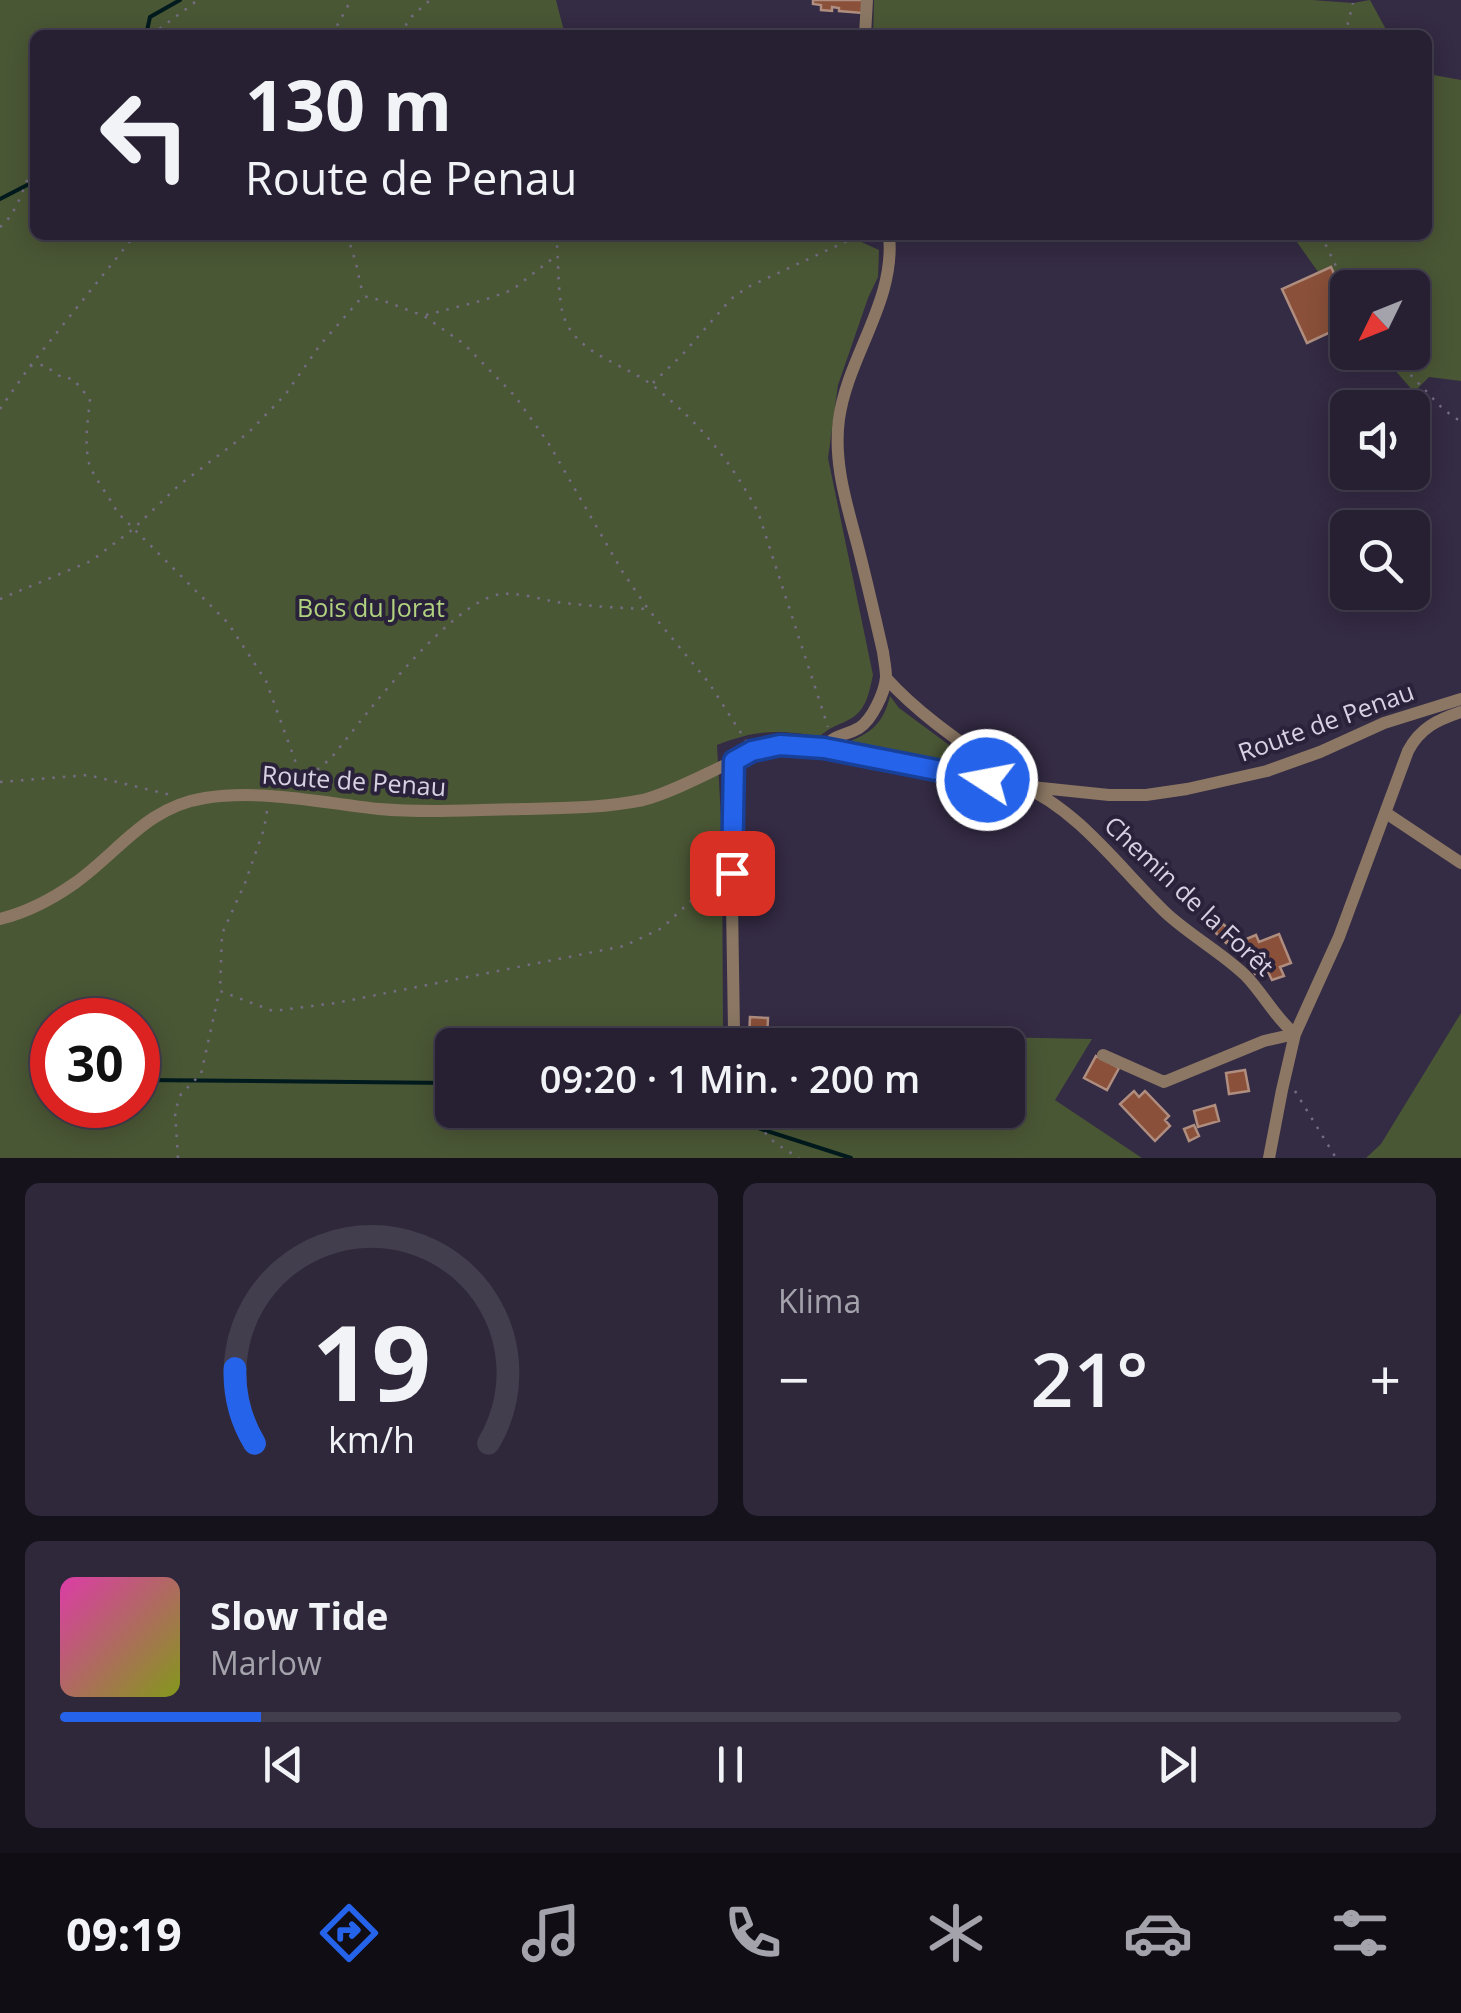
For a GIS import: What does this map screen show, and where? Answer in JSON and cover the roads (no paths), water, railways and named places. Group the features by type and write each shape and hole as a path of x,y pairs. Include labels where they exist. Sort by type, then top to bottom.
{"street":[{"path":"865,30 867,0"},
{"path":"828,743 868,720 886,678 842,486 837,438 844,392 887,278 889,240"},
{"name":"Chemin de la Forêt","path":"886,678 906,700 1079,826 1168,915 1243,973 1295,1034"},
{"name":"Route de Penau","path":"0,919 41,905 77,882 146,822 165,809 193,800 270,796 428,811 604,806 648,799 752,751 780,745 828,743 1022,786 1146,795 1186,790 1283,766 1384,723 1461,699"},
{"path":"1269,1158 1295,1034 1339,937 1413,742 1433,723 1461,712"},
{"path":"734,761 731,839 734,1028"},
{"path":"1386,813 1461,862"},
{"path":"1104,1055 1164,1082 1264,1042 1295,1034"}],"waterway":[{"path":"147,30 150,17 180,0"},
{"path":"0,199 30,184"},
{"path":"160,1080 435,1083"},
{"path":"758,1128 851,1158"}],"park label":[{"name":"Bois du Jorat","path":"371,608"}]}
